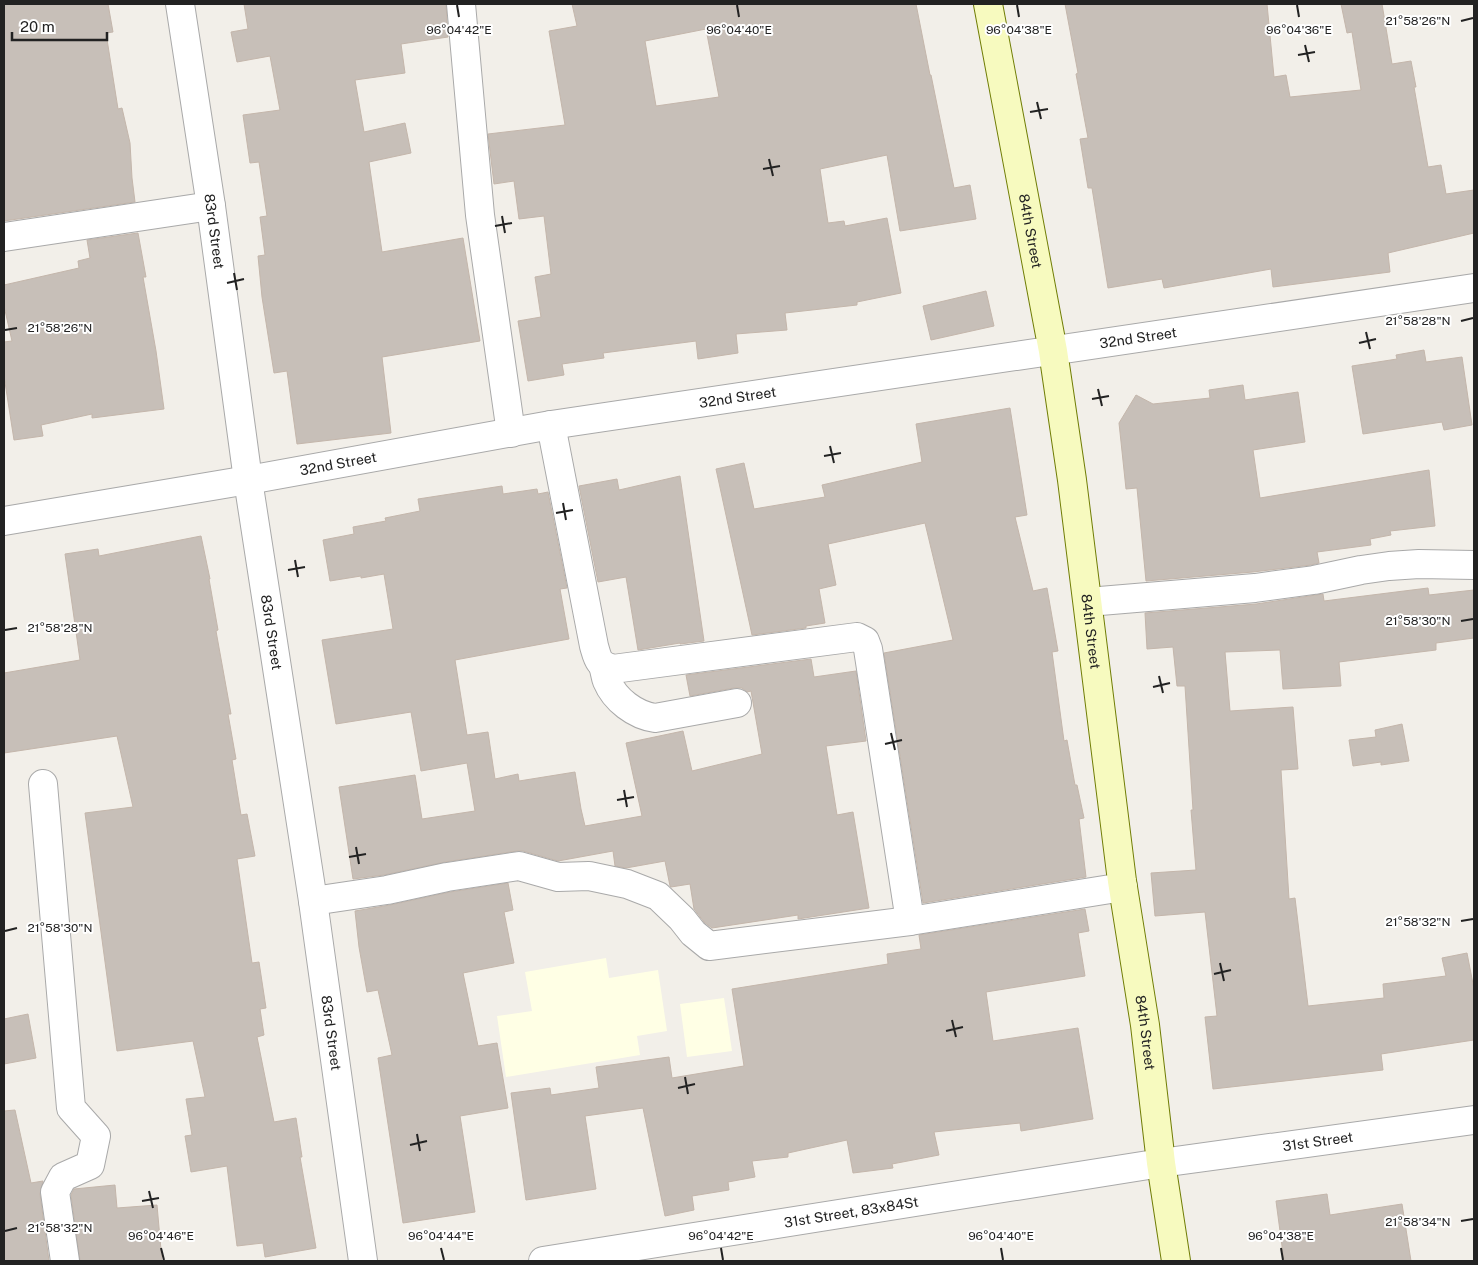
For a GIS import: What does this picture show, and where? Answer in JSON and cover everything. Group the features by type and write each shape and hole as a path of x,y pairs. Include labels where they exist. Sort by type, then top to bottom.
{"main road":[{"name":"84th Street","path":"988,4 1052,351 1072,480 1123,887 1145,1025 1161,1163 1176,1261"}],"street":[{"name":"83rd Street","path":"180,4 211,206 248,480 313,901 363,1261"},
{"path":"461,4 480,215 511,433"},
{"path":"4,237 211,206"},
{"name":"32nd Street","path":"4,521 551,426 1474,288"},
{"path":"551,426 594,646 607,680 624,704 648,717 655,718 737,703"},
{"path":"1088,602 1255,588 1304,582 1389,566 1419,564 1474,565"},
{"path":"603,666 613,669 857,636 865,641 868,649 910,921"},
{"path":"44,784 70,1108 96,1136 90,1165 63,1177 55,1192 64,1261"},
{"path":"313,901 387,890 447,877 518,866 558,877 589,876 627,884 658,896 682,919 693,933 709,946 910,921 1123,887"},
{"name":"31st Street","path":"1161,1163 1474,1120"},
{"name":"31st Street, 83x84St","path":"543,1261 1161,1163"}],"shaded area":[{"path":"606,958 609,978 658,970 667,1031 637,1036 640,1055 506,1077 497,1016 532,1011 525,972"},
{"path":"724,998 732,1051 687,1057 680,1004"}],"building":[{"path":"4,4 108,4 113,32 106,33 118,109 122,108 130,143 135,202 4,221"},
{"path":"244,4 446,4 448,37 401,44 405,73 355,80 364,132 405,123 411,153 369,162 382,252 463,238 480,341 382,357 391,433 297,444 287,371 274,373 262,297 258,256 265,255 260,217 267,216 259,162 250,163 243,115 280,110 270,56 237,62 231,32 248,29"},
{"path":"572,4 916,4 954,188 970,185 976,219 900,231 887,155 820,169 828,223 844,221 845,226 887,218 901,293 857,302 857,305 785,313 787,330 736,334 738,353 698,359 696,341 603,353 604,358 562,364 564,375 528,381 518,321 541,317 535,277 551,274 544,216 519,219 514,181 494,184 488,134 565,125 549,31 577,26","holes":["706,29 719,97 656,106 645,41"]},
{"path":"1065,4 1267,4 1274,77 1286,75 1290,97 1361,90 1352,32 1347,33 1341,4 1382,4 1392,64 1411,61 1428,167 1441,165 1446,194 1474,190 1474,233 1388,253 1390,272 1273,287 1271,269 1164,288 1162,279 1108,288 1092,188 1088,188 1080,139 1088,138"},
{"path":"138,233 164,409 92,418 92,414 41,425 43,436 14,440 4,376 4,342 12,341 4,306 4,285 79,268 78,261 90,258 87,240"},
{"path":"986,291 994,326 931,340 923,306"},
{"path":"1424,350 1426,362 1462,357 1472,425 1444,430 1442,422 1363,434 1352,366 1397,359 1396,355"},
{"path":"1243,385 1245,400 1298,392 1305,442 1253,450 1260,498 1429,470 1435,526 1390,531 1391,535 1370,539 1371,545 1317,552 1319,563 1311,565 1146,581 1137,488 1126,489 1119,423 1136,395 1153,404 1210,398 1209,390"},
{"path":"1010,408 1027,515 1015,517 1033,591 1047,588 1058,651 1052,652 1064,741 1067,740 1075,785 1077,785 1084,818 1079,819 1086,877 923,903 884,653 953,640 925,523 828,544 836,585 819,589 825,623 806,626 806,628 752,635 716,469 744,463 754,509 825,497 822,485 922,462 916,424"},
{"path":"680,476 704,641 638,650 626,577 598,582 579,486 617,479 619,490"},
{"path":"502,486 503,494 537,489 538,494 548,492 567,588 560,589 569,639 455,660 467,735 488,732 495,779 518,774 519,781 575,772 585,826 642,816 626,743 683,731 692,771 762,754 751,691 747,692 742,688 734,688 690,696 686,675 811,659 814,677 856,671 866,741 826,746 837,815 853,812 869,908 798,919 798,915 712,928 704,922 694,909 690,884 670,886 665,861 626,868 615,866 613,851 558,861 517,851 353,879 339,787 415,775 422,819 475,811 467,763 421,771 411,712 336,724 322,640 393,629 384,574 330,581 323,540 354,534 353,527 386,521 385,518 420,511 418,499"},
{"path":"201,536 210,579 218,630 216,631 231,714 228,714 236,759 232,760 241,815 247,814 255,856 237,859 252,963 259,962 266,1008 260,1009 264,1035 257,1037 274,1122 296,1118 302,1157 300,1157 316,1248 265,1257 263,1243 237,1246 227,1166 191,1172 185,1136 192,1135 186,1099 205,1097 193,1041 117,1051 85,813 133,807 117,736 4,753 4,673 80,660 65,554 98,549 99,556"},
{"path":"1428,588 1429,595 1474,590 1474,638 1436,643 1436,650 1339,662 1341,686 1283,689 1280,650 1225,652 1230,711 1293,707 1298,769 1281,770 1289,899 1295,898 1308,1006 1384,998 1383,984 1446,976 1442,958 1467,953 1474,989 1474,1040 1381,1054 1383,1070 1213,1089 1205,1017 1217,1016 1205,912 1155,916 1151,873 1196,870 1185,686 1177,686 1173,647 1147,649 1145,613 1256,604 1323,594 1324,601"},
{"path":"1402,724 1409,761 1353,766 1349,740 1376,737 1375,730"},
{"path":"508,883 513,910 504,912 514,963 463,973 478,1046 497,1043 508,1108 460,1116 475,1212 403,1223 378,1058 392,1055 378,990 367,992 355,911 450,892"},
{"path":"1085,909 1089,931 1078,933 1085,976 986,992 993,1041 1078,1028 1093,1119 1021,1131 1020,1123 934,1132 939,1155 892,1164 893,1168 853,1173 847,1140 788,1153 788,1157 752,1161 755,1177 728,1182 729,1190 692,1196 694,1210 665,1216 643,1108 585,1116 596,1189 526,1200 511,1093 550,1088 551,1095 599,1088 596,1067 669,1057 672,1078 744,1066 732,989 888,964 887,954 921,949 919,935"},
{"path":"28,1014 36,1058 4,1064 4,1019"},
{"path":"15,1110 31,1183 43,1181 40,1194 49,1261 4,1261 4,1111"},
{"path":"115,1185 117,1208 157,1205 162,1261 80,1261 71,1195 74,1189"},
{"path":"1327,1194 1330,1215 1402,1204 1411,1261 1284,1261 1276,1201"}]}
